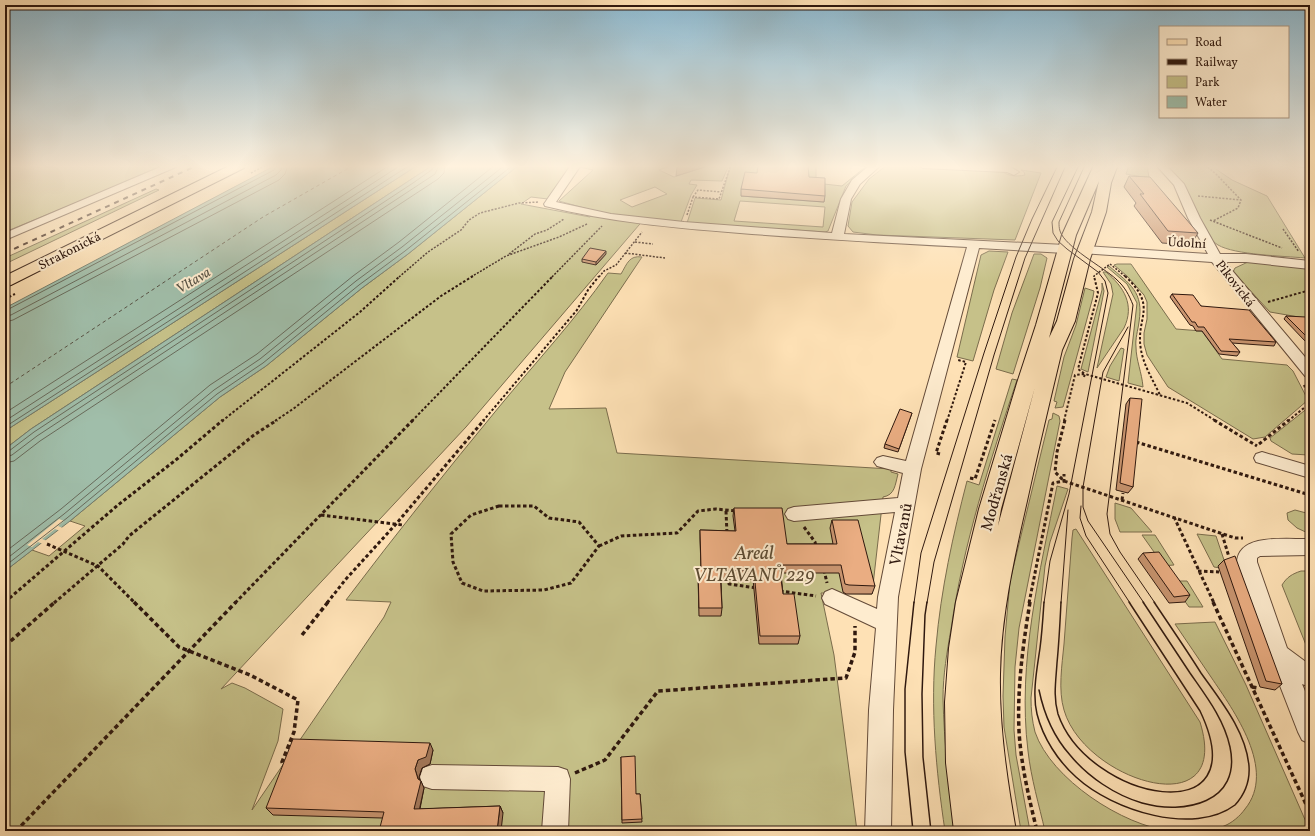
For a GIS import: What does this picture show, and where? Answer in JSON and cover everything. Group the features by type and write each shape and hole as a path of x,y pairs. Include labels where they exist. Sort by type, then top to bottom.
{"main road":[{"name":"Strakonická","path":"5,270 141,204"},
{"name":"Strakonická","path":"5,282 162,204"},
{"name":"Modřanská","path":"970,831 961,763 959,695 962,648 969,602 981,543 1026,382 1045,325 1073,222 1082,204"},
{"name":"Modřanská","path":"1000,831 989,765 985,703 988,649 994,602 1006,541 1053,350 1064,327 1085,250 1101,204"},
{"path":"1065,249 1085,250"}],"street":[{"path":"5,237 82,204"},
{"path":"549,204 607,216 649,222 837,237 1065,249"},
{"path":"837,237 845,204"},
{"name":"Pikovická","path":"1188,204 1221,266 1306,378"},
{"name":"Vltavanů","path":"878,831 881,710 888,597 912,469 974,244"},
{"name":"Údolní","path":"1085,250 1216,258 1246,258 1310,265"},
{"path":"1261,451 1310,472"},
{"path":"883,462 912,469"},
{"path":"794,514 891,505 906,505"},
{"path":"1310,547 1256,548 1249,552 1246,558 1247,566 1276,647 1310,732"},
{"path":"832,598 887,623"},
{"path":"1276,647 1291,666 1310,677"},
{"path":"432,777 558,779 555,831"}],"path":[{"path":"5,602 65,550 244,402 360,312 428,252 461,230 469,220 480,213 515,204"},
{"path":"684,225 691,204"},
{"path":"1213,221 1238,208 1239,204"},
{"path":"5,646 123,544 129,536 254,435 293,409 441,296 506,256 536,234 547,230 576,210"},
{"path":"506,256 559,237 607,216"},
{"path":"16,831 607,216"},
{"path":"1194,218 1213,221 1287,250"},
{"path":"302,635 346,579 396,524 577,310 588,290 604,271 616,266 649,222"},
{"path":"1284,229 1301,256 1294,253"},
{"path":"634,242 653,244"},
{"path":"625,253 665,258"},
{"path":"1084,375 1078,369 1098,293 1094,276 1110,264 1116,262"},
{"path":"1110,264 1129,280 1142,300 1145,308 1140,344 1143,360 1161,395"},
{"path":"1262,303 1310,290"},
{"path":"940,454 936,453 966,362 951,358"},
{"path":"1235,538 1064,481 1055,472 1057,452 1075,375 1084,375 1188,403 1261,451 1310,402 1306,378"},
{"path":"970,478 975,479 995,420"},
{"path":"1136,442 1310,494"},
{"path":"1064,474 1064,481"},
{"path":"1037,831 1022,763 1019,719 1020,669 1025,628 1054,483 1064,481"},
{"path":"1122,493 1122,500"},
{"path":"599,546 579,522 549,518 534,506 499,506 471,515 451,534 452,562 462,583 483,591 544,590 571,583 599,546 621,536 677,533 698,511 716,509 741,511"},
{"path":"726,511 727,540"},
{"path":"794,514 815,542 817,549"},
{"path":"320,515 403,525"},
{"path":"1173,517 1310,813"},
{"path":"1221,533 1231,563"},
{"path":"47,544 65,550 98,566 179,647 250,675 298,700 294,732 282,762 287,772"},
{"path":"776,590 832,598 821,563"},
{"path":"728,570 729,584 760,588"},
{"path":"1198,571 1219,572"},
{"path":"558,779 606,760 658,691 846,678 855,652 856,608"},
{"path":"1252,687 1258,688"}],"green space":[{"path":"5,204 73,204 5,232"},
{"path":"123,204 130,204 5,264 5,258"},
{"path":"357,204 374,204 31,429 5,449 5,431"},
{"name":"Areál VLTAVANŮ 229","path":"470,204 521,204 590,217 595,211 570,204 627,204 632,207 640,204 688,204 681,222 645,218 466,427 221,689 232,683 245,688 283,709 278,741 252,810 384,617 391,602 346,600 441,478 569,324 608,273 621,274 631,259 634,257 642,257 565,372 549,409 606,408 617,453 891,469 891,472 898,474 892,492 883,497 872,594 821,593 834,655 857,831 5,831 5,571 32,550 49,556 85,526 70,521 220,397 266,366 362,288 408,254"},
{"path":"693,204 739,204 734,221 823,227 825,207 783,204 839,204 828,231 825,232 687,223"},
{"path":"852,204 1029,204 1015,240 877,235 853,232 848,226"},
{"path":"1192,204 1272,204 1305,258 1247,253 1226,248 1213,241 1199,219"},
{"path":"989,251 1008,252 994,290 973,361 957,357 981,255"},
{"path":"1034,254 1041,254 1047,258 1040,288 1013,374 996,369 1012,313"},
{"path":"1248,262 1276,263 1310,269 1310,319 1270,312 1233,272 1235,268"},
{"path":"1131,264 1176,329 1202,331 1222,359 1287,365 1293,371 1308,400 1265,437 1253,439 1168,387 1147,355 1144,344 1144,333 1147,319 1147,302 1144,295 1127,276 1114,265"},
{"path":"1109,266 1134,290 1139,303 1140,312 1136,344 1143,387 1128,383 1137,303 1127,284 1107,267"},
{"path":"1103,272 1106,272 1123,290 1128,304 1128,312 1124,328 1097,368 1113,294 1111,284"},
{"path":"1102,283 1104,291 1088,372 1081,369 1102,290"},
{"path":"1085,288 1094,291 1093,297 1063,407 1055,408 1057,402 1054,401 1064,357 1076,325"},
{"path":"1121,348 1124,349 1119,381 1106,377 1110,366"},
{"path":"1012,379 1017,380 987,472 970,535 956,598 944,672 943,698 947,765 955,831 945,831 939,785 934,716 934,669 944,583 952,542 967,481 979,485"},
{"path":"1309,407 1310,443 1308,446 1310,453 1308,455 1292,454 1271,441 1270,438"},
{"path":"1053,413 1059,416 1060,421 1019,628 1015,667 1014,730 1016,755 1030,831 1021,831 1004,727 1003,696 1005,637 1010,581 1049,420 1052,419"},
{"path":"1057,486 1068,489 1050,542 1045,566 1031,698 1035,732 1043,750 1056,767 1072,783 1091,797 1111,810 1132,820 1152,827 1171,831 1045,831 1029,761 1025,718 1026,684 1028,651 1037,584"},
{"path":"1115,503 1131,508 1152,532 1120,532 1115,519"},
{"path":"1295,510 1310,514 1310,534 1297,528 1288,520 1287,513"},
{"path":"1076,529 1200,722 1204,755 1195,775 1177,784 1152,782 1125,773 1098,757 1077,735 1064,710 1061,694 1062,669 1072,538 1073,530"},
{"path":"1197,534 1216,536 1227,569 1214,567"},
{"path":"1142,535 1155,535 1174,565 1160,566 1159,559"},
{"path":"1301,571 1310,571 1310,655 1282,585 1290,576"},
{"path":"1170,581 1187,581 1203,607 1189,607"},
{"path":"1215,622 1246,685 1310,831 1206,831 1218,829 1227,825 1241,814 1254,794 1256,777 1254,759 1249,741 1231,706 1175,624"}],"water":[{"name":"Vltava","path":"202,204 357,204 5,431 5,308"},
{"path":"374,204 470,204 408,254 362,288 266,366 220,397 70,521 5,571 5,449 31,429"}],"pier":[{"path":"59,519 64,521 58,526 63,528 60,531 55,529 42,539 47,541 43,544 38,542 32,547 27,545"}],"building":[{"path":"1148,204 1173,204 1198,233 1168,231"},
{"path":"590,248 606,251 596,262 582,259"},
{"path":"1172,294 1193,295 1201,306 1249,310 1276,342 1229,339 1240,352 1221,351 1204,327 1198,327 1195,322 1192,322"},
{"path":"1286,316 1306,317 1310,321 1310,338 1307,337"},
{"path":"1130,398 1142,399 1133,487 1120,483"},
{"path":"900,409 912,413 899,449 885,444"},
{"path":"734,508 782,508 787,544 837,544 832,520 858,520 875,586 845,584 841,565 779,565 783,594 794,594 800,636 760,636 754,571 720,570 722,608 699,608 698,568 701,568 700,530 736,531"},
{"path":"1159,552 1190,595 1174,597 1143,553"},
{"path":"1235,556 1282,684 1266,681 1224,560"},
{"path":"293,739 430,743 426,757 418,760 415,769 418,779 421,781 414,809 500,806 497,831 379,831 384,812 266,808"},
{"path":"635,756 636,794 640,794 642,819 622,820 621,757"}],"ferry route":[{"path":"5,387 263,217 286,204"}],"tram line":[{"path":"914,603 921,553 1016,257 1039,204"},
{"path":"927,603 934,562 994,355 1025,258 1049,204"},
{"path":"1044,603 1050,561 1069,494 1108,293 1105,281 1098,272 1067,249 1058,241 1053,233 1052,222 1061,204"},
{"path":"1067,204 1059,222 1059,229 1063,237 1076,250 1119,282 1126,291 1133,305 1107,514 1110,534 1120,552 1155,603"},
{"path":"1128,327 1103,372 1083,487 1083,507 1088,521 1144,603"},
{"path":"1081,506 1080,518 1086,536 1130,603"},
{"path":"1061,603 1068,510"},
{"path":"913,831 905,752 905,689 914,602"},
{"path":"927,602 925,615 922,694 923,757 931,831"},
{"path":"1044,602 1035,698 1037,714 1043,732 1063,764 1069,771 1092,789 1111,800 1132,809 1176,819 1198,818 1218,814 1235,805 1244,792 1248,782 1249,771 1247,753 1238,728 1231,716 1154,602"},
{"path":"1061,602 1055,695 1056,708 1075,744 1101,768 1132,784 1162,792 1189,789 1207,776 1212,750 1200,711 1129,602"},
{"path":"1039,690 1050,724 1064,748 1085,771 1112,790 1132,800 1142,803 1175,807 1191,805 1206,800 1219,792 1227,781 1231,766 1230,747 1227,737 1219,717 1208,699 1143,602"}],"railway":[{"path":"5,253 112,204"}]}
